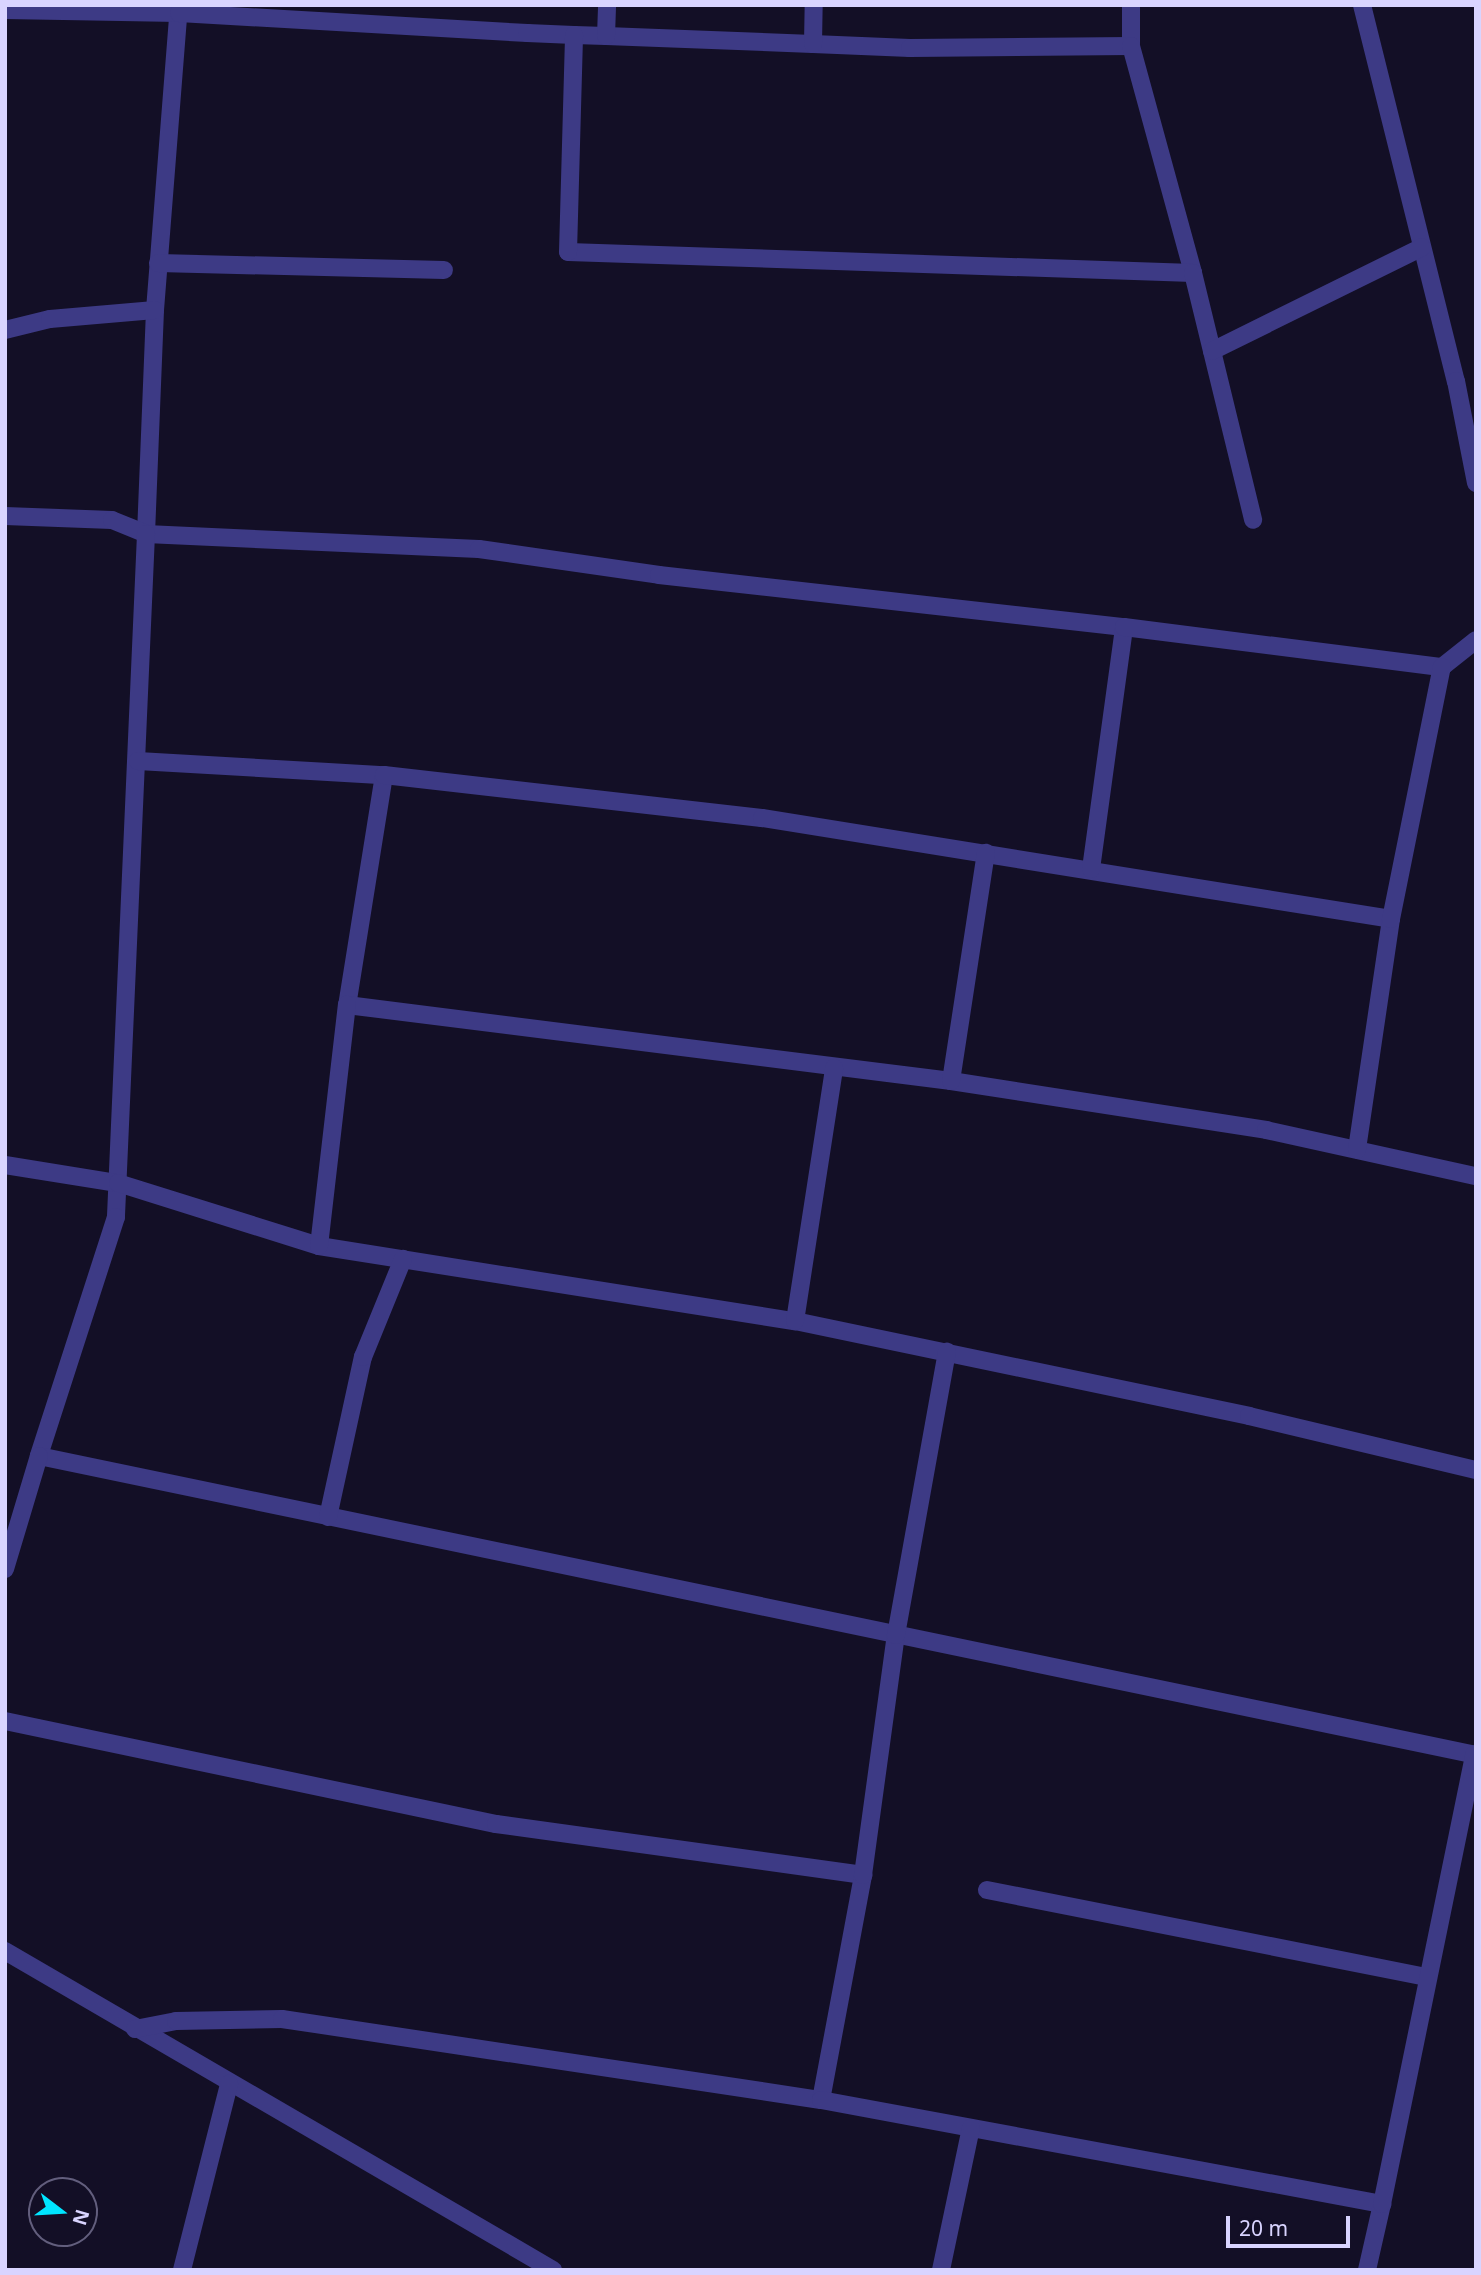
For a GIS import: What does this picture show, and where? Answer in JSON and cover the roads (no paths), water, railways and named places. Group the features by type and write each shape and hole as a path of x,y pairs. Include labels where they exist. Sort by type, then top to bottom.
{"street":[{"path":"606,36 607,5"},
{"path":"813,44 814,5"},
{"path":"1131,5 1131,46 1194,273 1253,520"},
{"path":"1362,5 1422,247 1476,483"},
{"path":"5,10 179,9 574,35 813,44 1131,46"},
{"path":"5,1569 116,1217 138,761 155,310 179,9"},
{"path":"574,35 568,252 1194,273"},
{"path":"1212,351 1422,247"},
{"path":"158,263 444,270"},
{"path":"5,330 50,319 155,310"},
{"path":"5,516 112,520 146,534 479,549 659,575 1124,627 1442,667"},
{"path":"1091,869 1124,627"},
{"path":"1357,1150 1391,919 1442,667 1476,640"},
{"path":"138,761 384,775 762,818 1391,919"},
{"path":"319,1246 347,1005 384,775"},
{"path":"951,1081 986,853"},
{"path":"347,1005 951,1081 1266,1130 1476,1176"},
{"path":"795,1321 834,1068"},
{"path":"5,1165 118,1183 319,1246 795,1321 1250,1416 1476,1470"},
{"path":"328,1517 363,1357 403,1259"},
{"path":"821,2100 863,1875 896,1635 947,1352"},
{"path":"39,1456 1475,1755 1367,2270"},
{"path":"5,1721 496,1824 863,1875"},
{"path":"987,1890 1428,1978"},
{"path":"5,1951 229,2084 553,2270"},
{"path":"135,2029 176,2021 282,2019 821,2100 1382,2204"},
{"path":"182,2270 229,2084"},
{"path":"941,2270 971,2128"}]}
